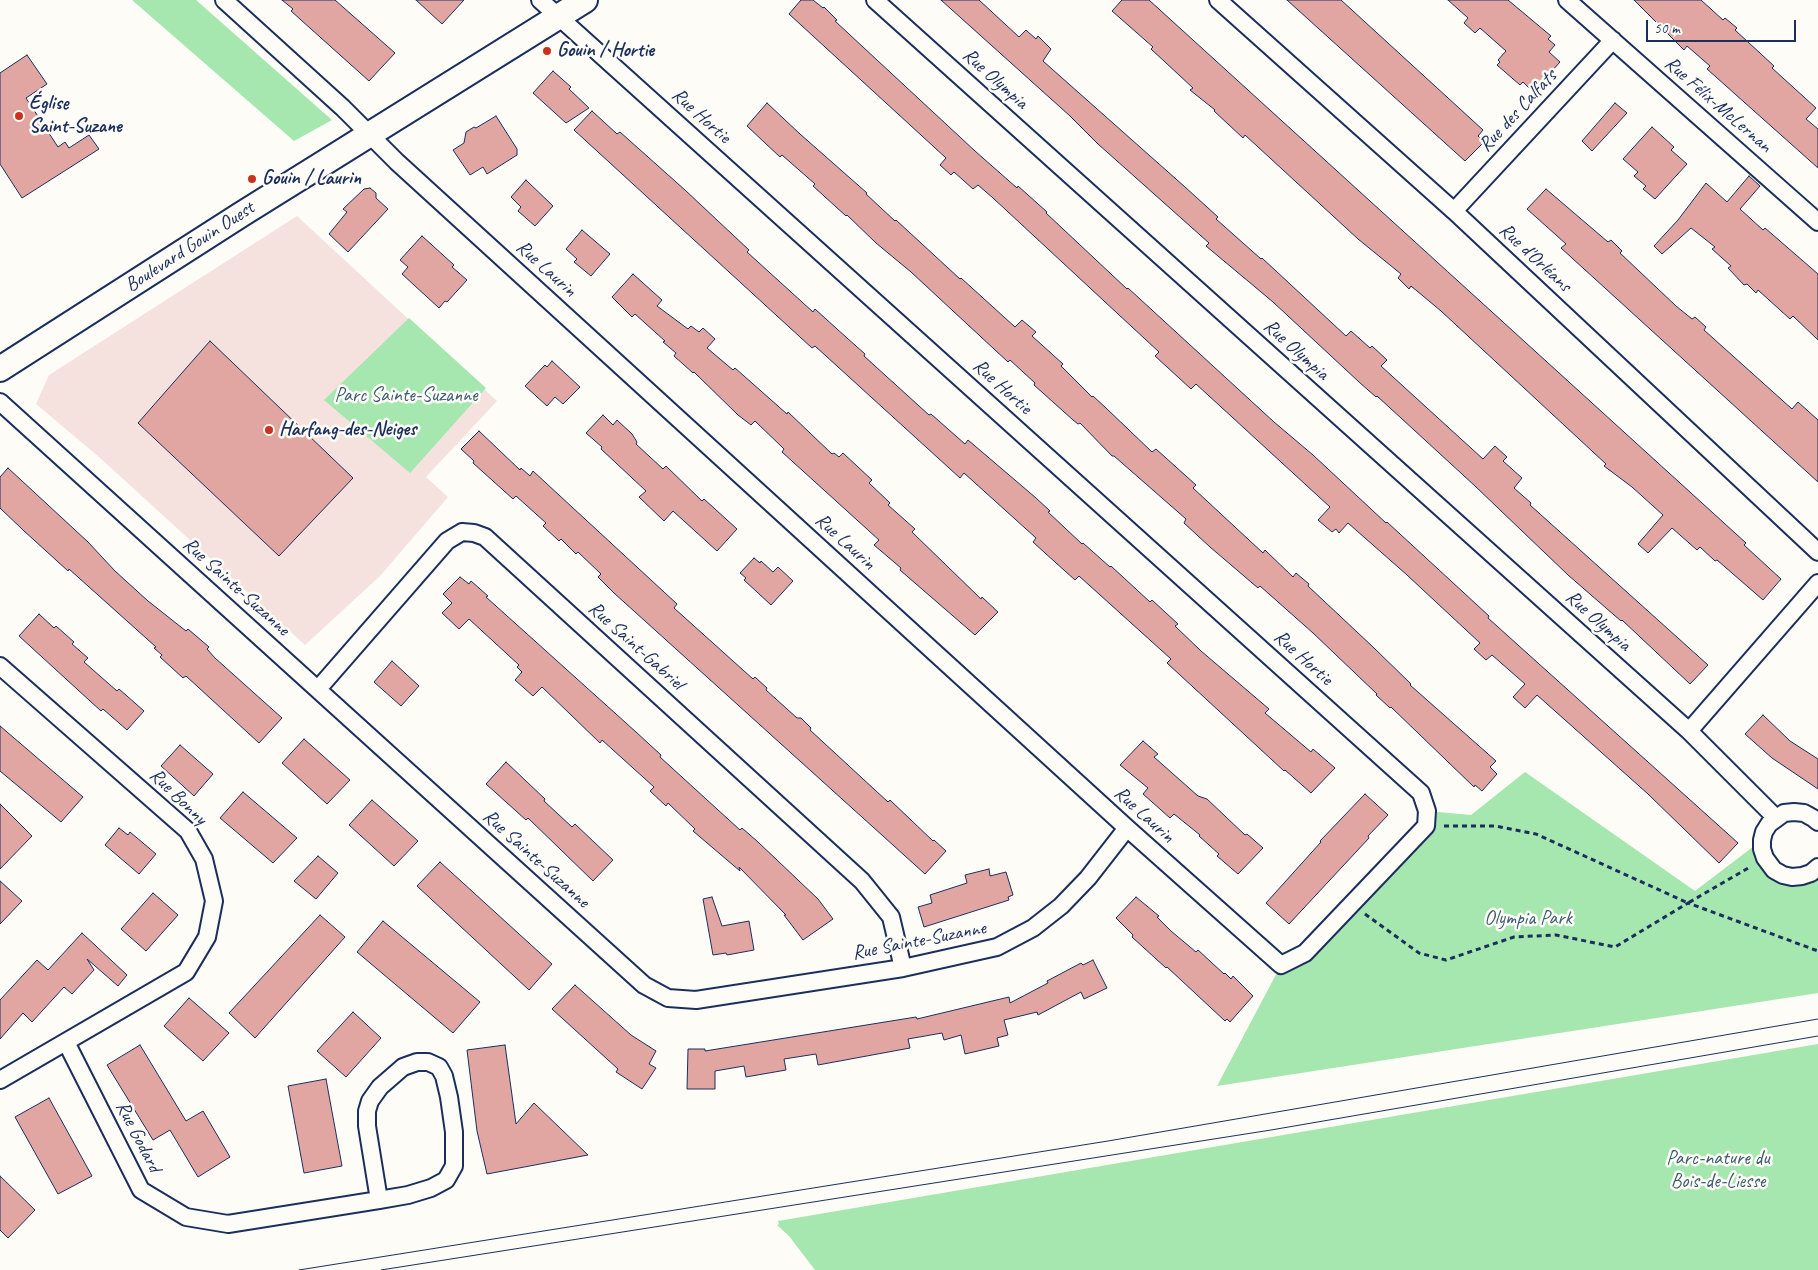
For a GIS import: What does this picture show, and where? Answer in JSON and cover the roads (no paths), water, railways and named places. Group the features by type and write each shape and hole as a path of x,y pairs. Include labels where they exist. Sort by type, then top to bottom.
{"main road":[{"name":"Boulevard Gouin Ouest","path":"0,370 202,240 585,0"}],"street":[{"name":"Rue Laurin","path":"224,0 343,108 405,169 1127,828 1281,965 1305,953 1352,904 1426,819"},
{"name":"Rue Hortie","path":"540,0 1414,786 1421,793 1426,819"},
{"name":"Rue Olympia","path":"875,0 1689,731 1776,818"},
{"name":"Rue d'Orléans","path":"1218,0 1454,212 1818,552"},
{"name":"Rue Félix-McLernan","path":"1567,0 1818,222"},
{"name":"Rue des Calfats","path":"1454,212 1613,40"},
{"name":"Rue Sainte-Suzanne","path":"0,402 644,985 668,998 696,1000 903,968 997,947 1033,928 1061,906 1088,878 1127,828"},
{"name":"Rue Saint-Gabriel","path":"318,689 447,541 462,532 474,533 484,537 862,881 891,917 903,968"},
{"path":"1689,731 1818,582"},
{"name":"Rue Bonny","path":"0,666 188,831 204,859 214,901 207,937 186,972 0,1080"},
{"path":"1818,822 1804,813 1784,813 1776,818 1764,832 1762,840 1765,858 1774,870 1783,875 1792,877 1802,876 1811,873 1818,867"},
{"name":"Rue Godard","path":"66,1042 141,1190 186,1217 228,1224 379,1200 408,1195 431,1188 446,1180 454,1166 454,1132 449,1097 444,1076 439,1067 428,1062 417,1062 403,1067 380,1087 370,1101 367,1111 367,1126 379,1200"}],"tram line":[{"path":"299,1270 1108,1141 1818,1019"},
{"path":"381,1270 1271,1130 1818,1036"}],"place":[{"name":"Gouin / Hortie","path":"547,51"},
{"name":"Église Saint-Suzane","path":"19,116"},
{"name":"Gouin / Laurin","path":"252,179"},
{"name":"Harfang-des-Neiges","path":"269,430"}],"park label":[{"name":"Parc Sainte-Suzanne","path":"406,396"},
{"name":"Olympia Park","path":"1528,919"},
{"name":"Parc-nature du Bois-de-Liesse","path":"1718,1170"}]}
